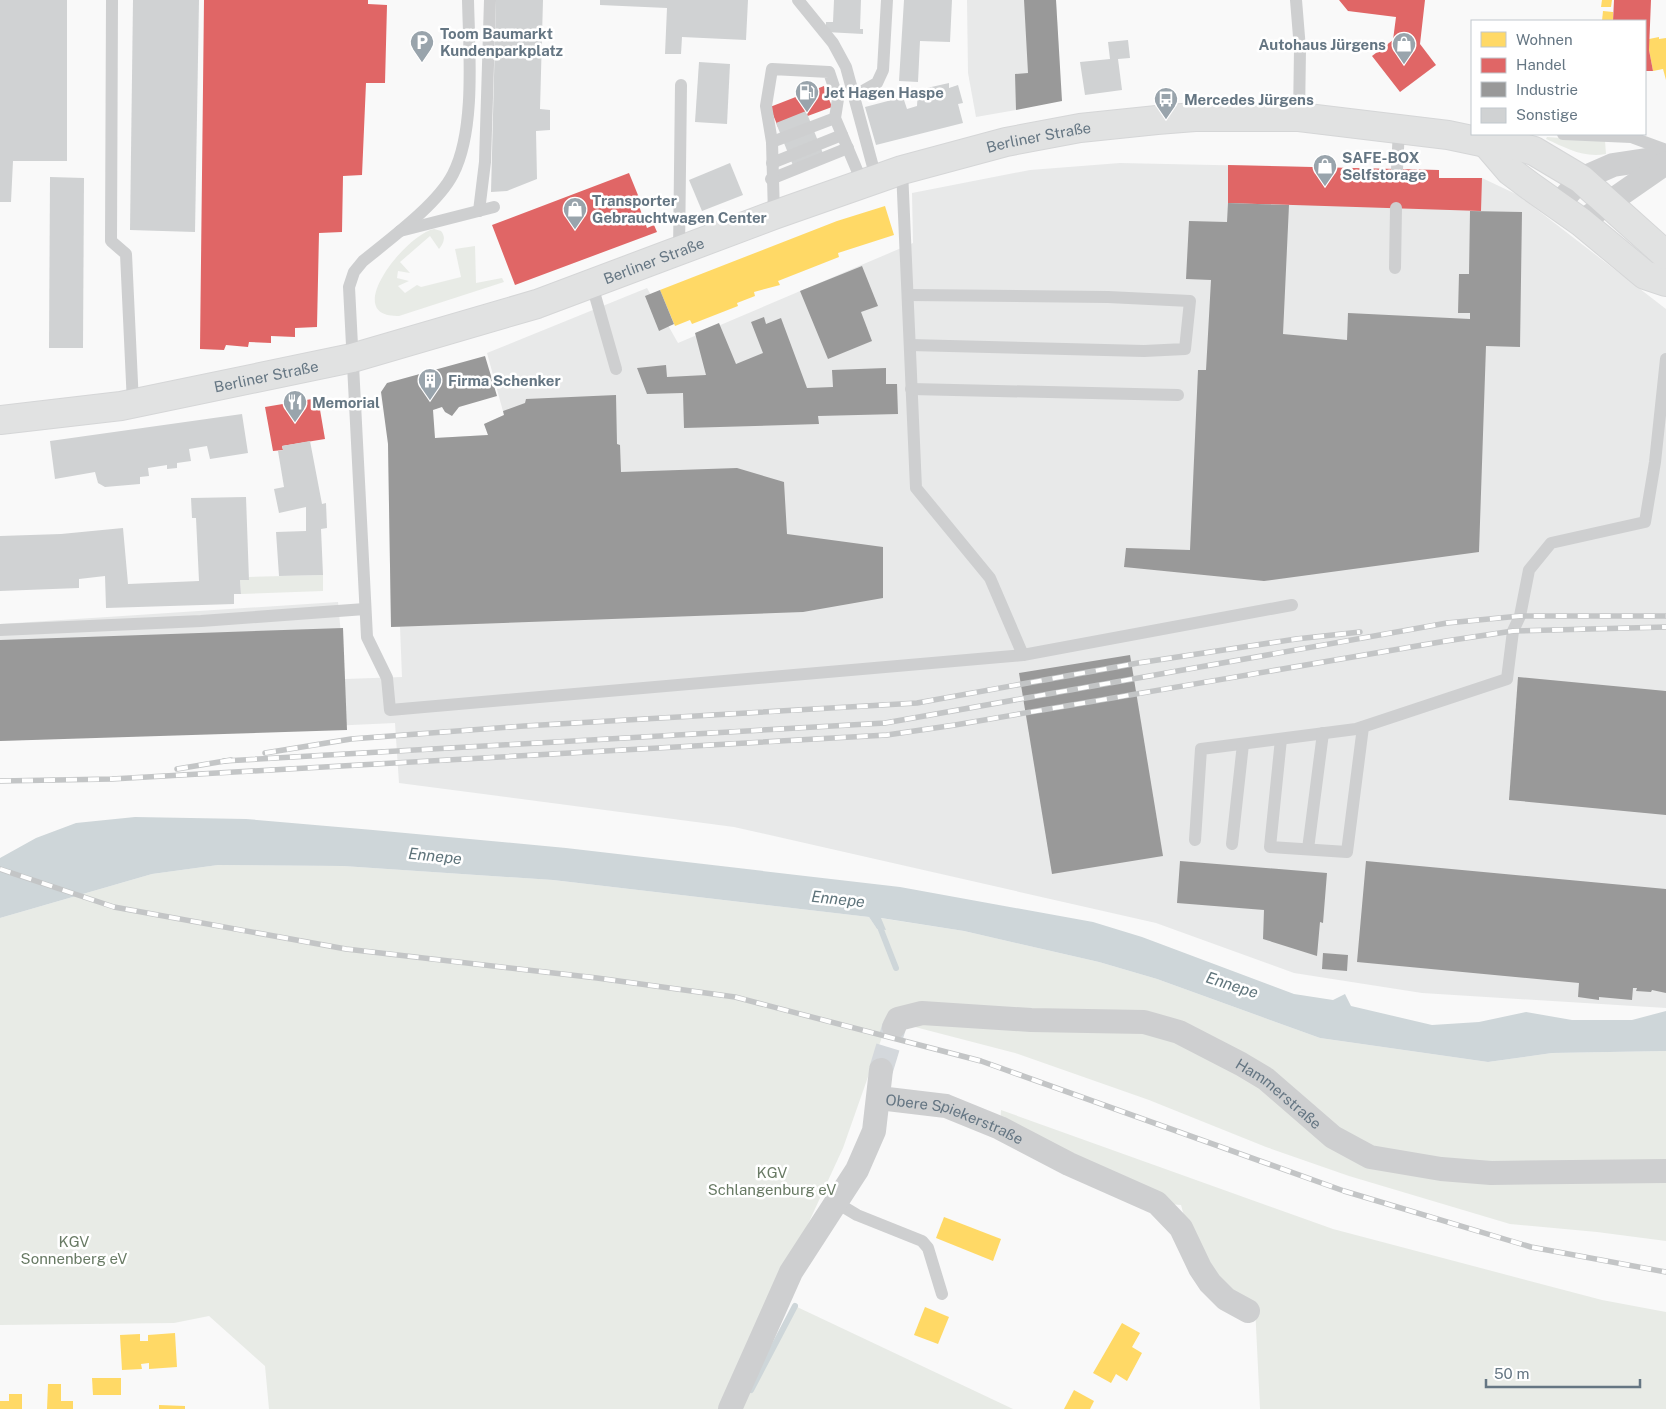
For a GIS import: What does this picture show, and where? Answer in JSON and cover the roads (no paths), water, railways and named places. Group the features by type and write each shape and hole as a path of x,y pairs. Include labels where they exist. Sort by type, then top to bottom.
{"main road":[{"name":"Berliner Straße","path":"0,420 133,404 352,358 537,304 869,180 1006,142 1080,128 1194,117 1299,117 1448,135 1498,138 1534,151 1581,179 1666,255"},
{"path":"1498,138 1510,171 1581,222 1645,275 1666,282"}],"street":[{"path":"1558,205 1581,179 1613,165 1666,157"},
{"path":"1581,222 1666,163"},
{"name":"Hammerstraße","path":"894,1027 898,1019 922,1013 1032,1020 1144,1022 1179,1032 1266,1078 1333,1137 1370,1157 1442,1169 1491,1173 1666,1171"},
{"path":"879,1098 882,1070"},
{"name":"Obere Spiekerstraße","path":"730,1409 791,1272 857,1170 874,1131 879,1098 946,1106 1000,1128 1069,1164 1157,1203 1181,1228 1200,1268 1210,1282 1226,1299 1248,1311"}],"lane":[{"path":"112,0 111,241 126,254 133,404"},
{"path":"468,0 466,135 453,174 431,201 354,272 349,287 367,637 387,678 390,710 1023,655 1292,606"},
{"path":"479,211 485,162 490,0"},
{"path":"798,0 833,43 846,67 854,96 869,180"},
{"path":"854,96 877,83 883,70 887,0"},
{"path":"1296,0 1300,49 1299,117"},
{"path":"774,215 771,180 772,142 766,106 772,69 829,72 838,99 835,118 848,148 869,180"},
{"path":"679,252 681,85"},
{"path":"772,142 835,118"},
{"path":"1397,169 1399,129"},
{"path":"772,163 842,135"},
{"path":"1586,135 1631,137 1666,150"},
{"path":"771,180 848,148"},
{"path":"902,170 916,488 990,578 1023,655"},
{"path":"399,231 494,207"},
{"path":"1395,268 1396,208"},
{"path":"592,285 616,369"},
{"path":"908,296 1108,297 1190,301 1185,349 1144,351 910,345"},
{"path":"1195,840 1202,749 1363,727 1507,679 1513,631 1520,616 1529,570 1551,543 1645,522 1661,463 1666,359"},
{"path":"911,389 1178,395"},
{"path":"0,630 201,621 365,610"},
{"path":"1281,739 1270,847 1347,852 1363,727"},
{"path":"1308,849 1323,733"},
{"path":"1232,844 1243,744"},
{"path":"838,1202 857,1214 922,1241 928,1248 942,1294"}],"water":[{"name":"Ennepe","path":"135,817 246,819 373,830 566,848 900,887 1093,922 1142,937 1294,994 1333,1000 1345,994 1351,1006 1432,1025 1479,1022 1526,1012 1572,1020 1632,1020 1666,1011 1666,1051 1552,1053 1488,1062 1320,1038 1157,979 1099,962 964,931 881,918 886,930 877,929 869,917 553,880 343,866 218,865 152,874 0,918 0,858 36,838 76,823"}],"waterway":[{"path":"878,922 896,968"},
{"path":"751,1390 795,1306"}],"tunnel":[{"path":"881,1070 894,1027"}],"railway":[{"path":"224,761 885,723 1447,623 1520,616 1666,616"},
{"path":"0,781 112,779 887,735 1513,631 1666,627"},
{"path":"265,753 351,739 524,726 917,703 1138,663 1296,639 1360,632"},
{"path":"177,769 231,760"},
{"path":"0,869 114,907 346,949 597,978 735,997 981,1061 1344,1191 1531,1247 1666,1272"}],"place":[{"name":"Toom Baumarkt Kundenparkplatz","path":"422,63"},
{"name":"Autohaus Jürgens","path":"1404,65"},
{"name":"Jet Hagen Haspe","path":"807,113"},
{"name":"Mercedes Jürgens","path":"1166,120"},
{"name":"SAFE-BOX Selfstorage","path":"1325,187"},
{"name":"Transporter Gebrauchtwagen Center","path":"575,230"},
{"name":"Firma Schenker","path":"430,401"},
{"name":"Memorial","path":"295,423"}],"park label":[{"name":"KGV Schlangenburg eV","path":"772,1180"},
{"name":"KGV Sonnenberg eV","path":"74,1250"}]}
